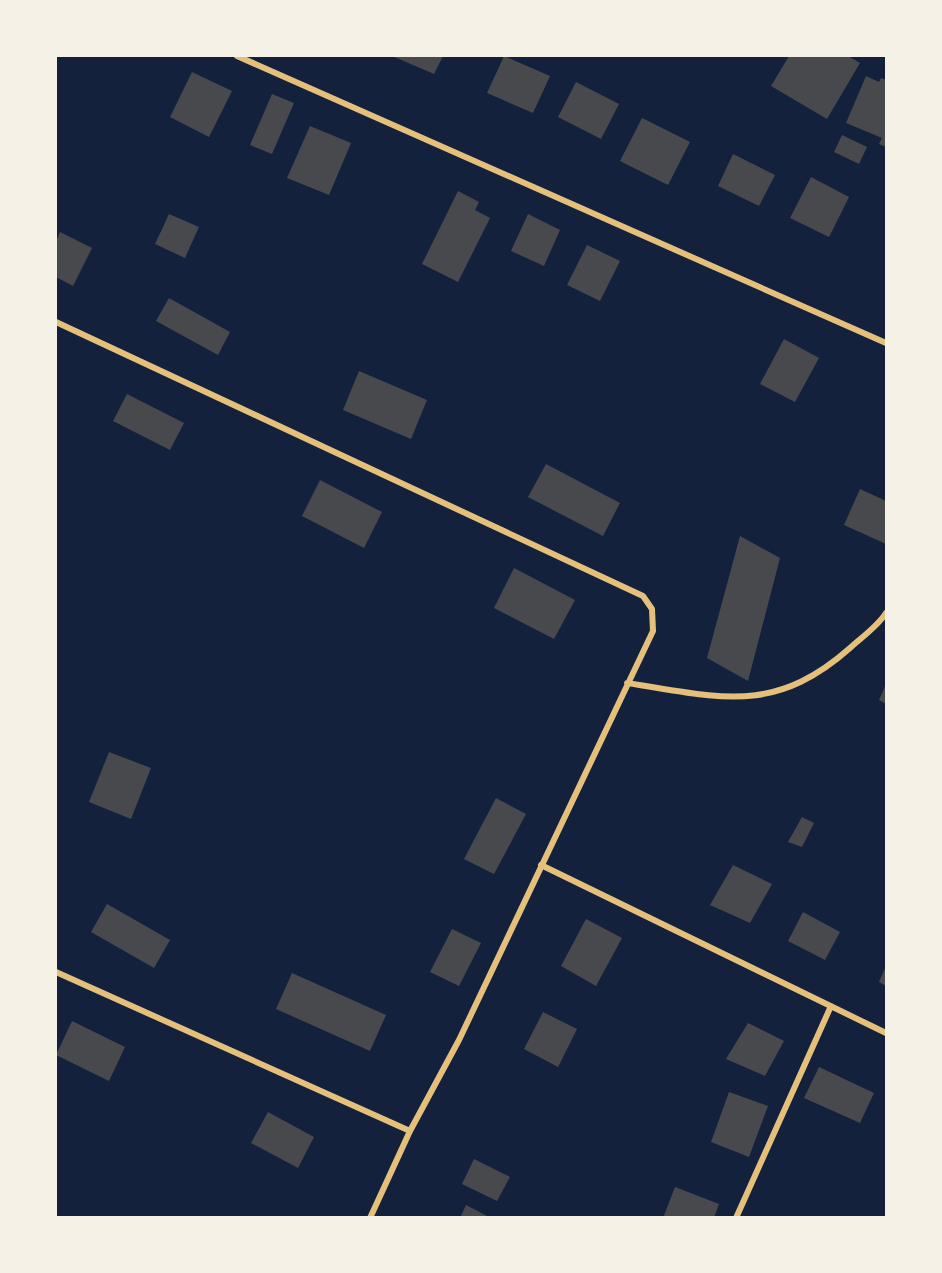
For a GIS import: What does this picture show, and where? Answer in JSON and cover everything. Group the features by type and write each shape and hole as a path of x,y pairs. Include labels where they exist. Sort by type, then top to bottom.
{"street":[{"path":"237,56 886,343"},
{"path":"56,322 643,596 652,609 653,631 459,1040 410,1131 370,1218"},
{"path":"627,683 729,699 775,693 840,657 886,613"},
{"path":"541,865 886,1033"},
{"path":"56,972 410,1131"},
{"path":"736,1218 831,1005"}],"building":[{"path":"392,56 443,56 434,74"},
{"path":"504,56 550,76 533,113 487,93"},
{"path":"789,56 848,56 860,63 827,119 771,86"},
{"path":"192,72 232,91 209,137 170,117"},
{"path":"866,76 879,82 881,78 886,80 886,147 879,144 882,138 846,123"},
{"path":"576,82 619,104 601,139 558,117"},
{"path":"272,94 294,103 272,154 250,145"},
{"path":"642,118 690,142 668,185 620,161"},
{"path":"310,126 351,143 329,195 287,178"},
{"path":"842,135 867,147 859,164 834,152"},
{"path":"733,154 775,175 759,206 718,186"},
{"path":"811,177 849,197 829,237 790,218"},
{"path":"458,191 479,202 475,210 490,218 458,282 422,264"},
{"path":"169,214 199,227 185,258 155,244"},
{"path":"528,214 560,230 544,266 511,251"},
{"path":"60,232 92,248 73,286 56,277 56,242"},
{"path":"587,245 620,261 600,301 567,285"},
{"path":"169,298 230,332 218,355 156,321"},
{"path":"784,339 819,358 795,402 760,384"},
{"path":"359,371 427,400 411,439 343,410"},
{"path":"127,394 184,423 170,450 113,421"},
{"path":"546,464 620,503 603,536 528,497"},
{"path":"320,480 382,512 364,548 302,516"},
{"path":"860,489 886,501 886,544 844,525"},
{"path":"740,536 780,558 748,681 707,658"},
{"path":"514,568 575,600 554,639 494,608"},
{"path":"886,684 886,704 879,700"},
{"path":"109,752 151,768 131,819 89,802"},
{"path":"496,798 526,814 494,874 464,859"},
{"path":"802,817 814,823 802,847 788,842"},
{"path":"733,865 772,884 750,923 710,905"},
{"path":"107,904 170,940 154,968 91,932"},
{"path":"803,912 840,932 825,960 788,941"},
{"path":"586,919 622,938 596,986 561,966"},
{"path":"452,929 481,943 459,986 430,972"},
{"path":"886,966 886,986 879,982"},
{"path":"292,973 386,1015 370,1051 276,1009"},
{"path":"543,1012 577,1029 558,1067 524,1049"},
{"path":"72,1021 125,1047 109,1081 56,1055"},
{"path":"748,1023 784,1041 765,1076 726,1059"},
{"path":"819,1067 874,1093 860,1123 804,1098"},
{"path":"729,1092 768,1106 749,1157 711,1142"},
{"path":"268,1112 314,1137 298,1168 251,1143"},
{"path":"474,1159 510,1177 497,1201 462,1184"},
{"path":"675,1187 719,1204 714,1218 663,1218"},
{"path":"466,1205 491,1218 460,1218"}]}
